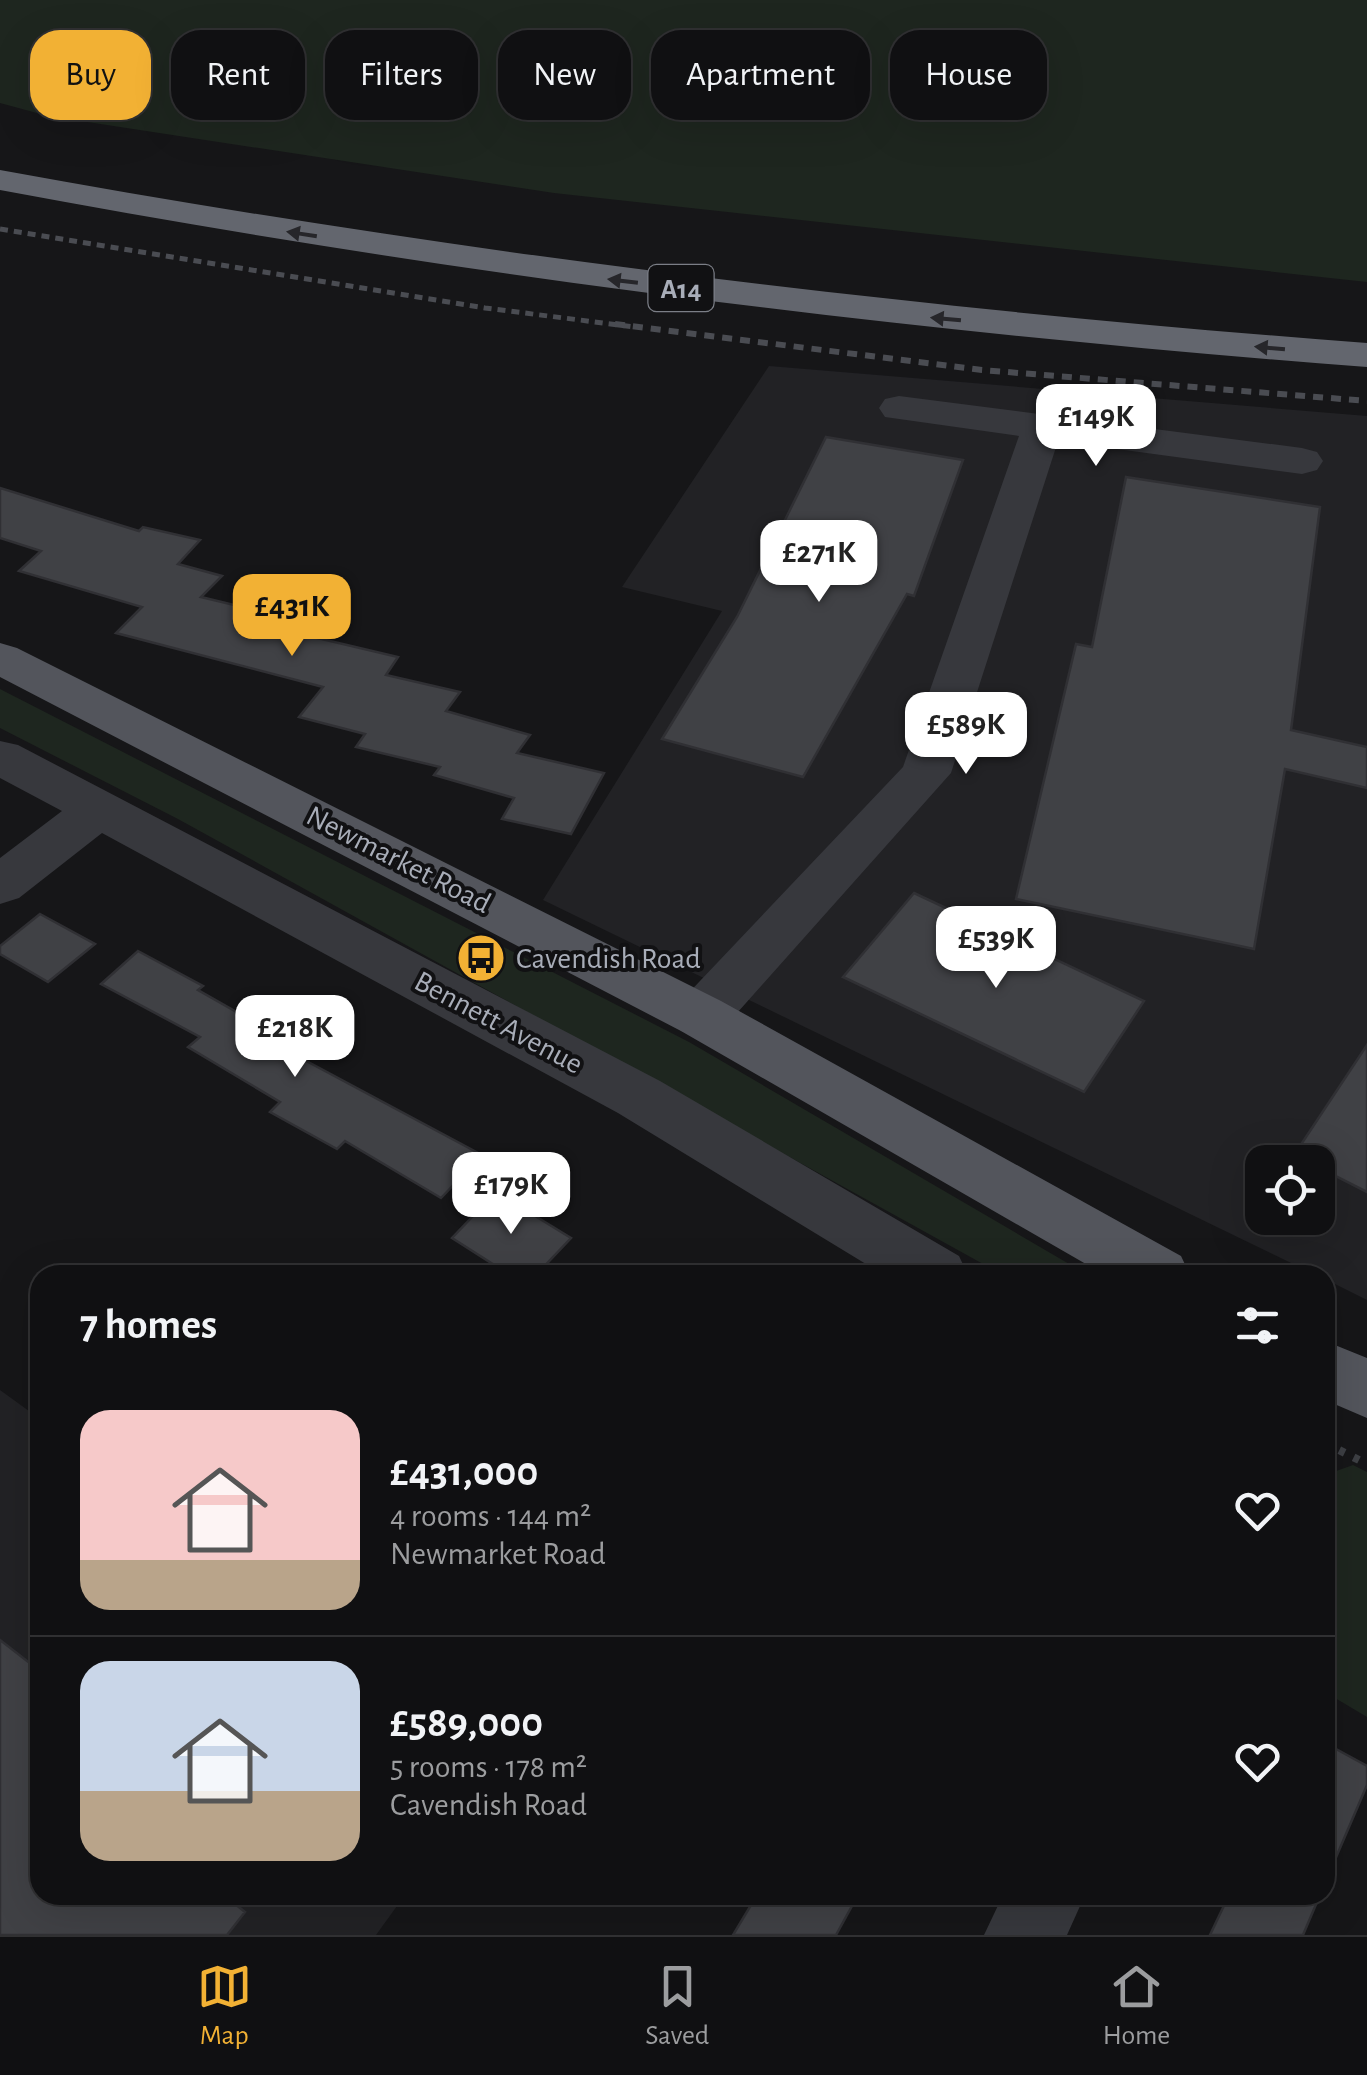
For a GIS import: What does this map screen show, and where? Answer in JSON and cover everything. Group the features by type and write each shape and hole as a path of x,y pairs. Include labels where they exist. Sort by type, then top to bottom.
{"highway":[{"path":"0,147 218,189 564,237"},
{"name":"A14","path":"0,180 140,208 522,269 929,318 1367,355"}],"main road":[{"name":"Newmarket Road","path":"0,658 701,1016 1141,1265"}],"street":[{"path":"900,408 1302,460"},
{"path":"701,1016 926,772 1043,425"},
{"name":"Bennett Avenue","path":"0,756 639,1097 920,1265"},
{"path":"0,885 100,809"},
{"path":"1024,1935 1040,1905"}],"path":[{"path":"1335,1448 1367,1464"}],"shaded area":[{"path":"0,0 1367,0 1367,282 554,193 74,120 151,120 151,30 30,30 30,111 0,103"},
{"path":"769,366 1367,416 1367,1300 1335,1284 1335,1265 1295,1265 543,900 722,611 622,587"},
{"path":"0,689 689,1042 1071,1265 985,1265 178,819 0,728"},
{"path":"0,1390 30,1412 30,1905 398,1905 376,1935 0,1935"},
{"path":"1353,1465 1367,1472 1367,1717 1335,1698 1335,1471"}],"building":[{"path":"826,437 963,460 914,596 907,594 803,777 662,739 737,617"},
{"path":"1126,477 1320,507 1291,730 1367,747 1367,788 1285,769 1254,949 1016,899 1076,644 1092,647"},
{"path":"0,488 139,531 143,527 200,540 178,564 222,576 201,597 301,621 292,632 398,657 386,675 460,692 446,711 530,735 517,753 604,773 571,834 502,819 514,798 434,775 440,767 356,747 365,734 299,717 323,687 116,633 142,607 19,571 41,551 0,538"},
{"path":"914,893 1144,1001 1084,1092 843,977"},
{"path":"40,914 95,944 48,982 0,954 0,946"},
{"path":"138,951 203,986 198,990 291,1043 284,1049 482,1155 441,1198 345,1141 337,1149 270,1112 280,1102 188,1047 200,1037 101,984"},
{"path":"1367,1045 1367,1192 1335,1176 1335,1145 1301,1145"},
{"path":"496,1192 571,1238 545,1265 494,1265 452,1238"},
{"path":"0,1640 30,1663 30,1905 236,1905 245,1912 227,1935 0,1935"},
{"path":"1335,1748 1367,1766 1367,1785 1335,1860"},
{"path":"751,1905 852,1905 836,1935 733,1935"},
{"path":"1224,1905 1316,1905 1303,1935 1210,1935"}],"railway":[{"path":"0,229 485,308 635,327"},
{"path":"615,324 982,370 1367,401"}],"place":[{"name":"Cavendish Road","path":"481,958"}]}
